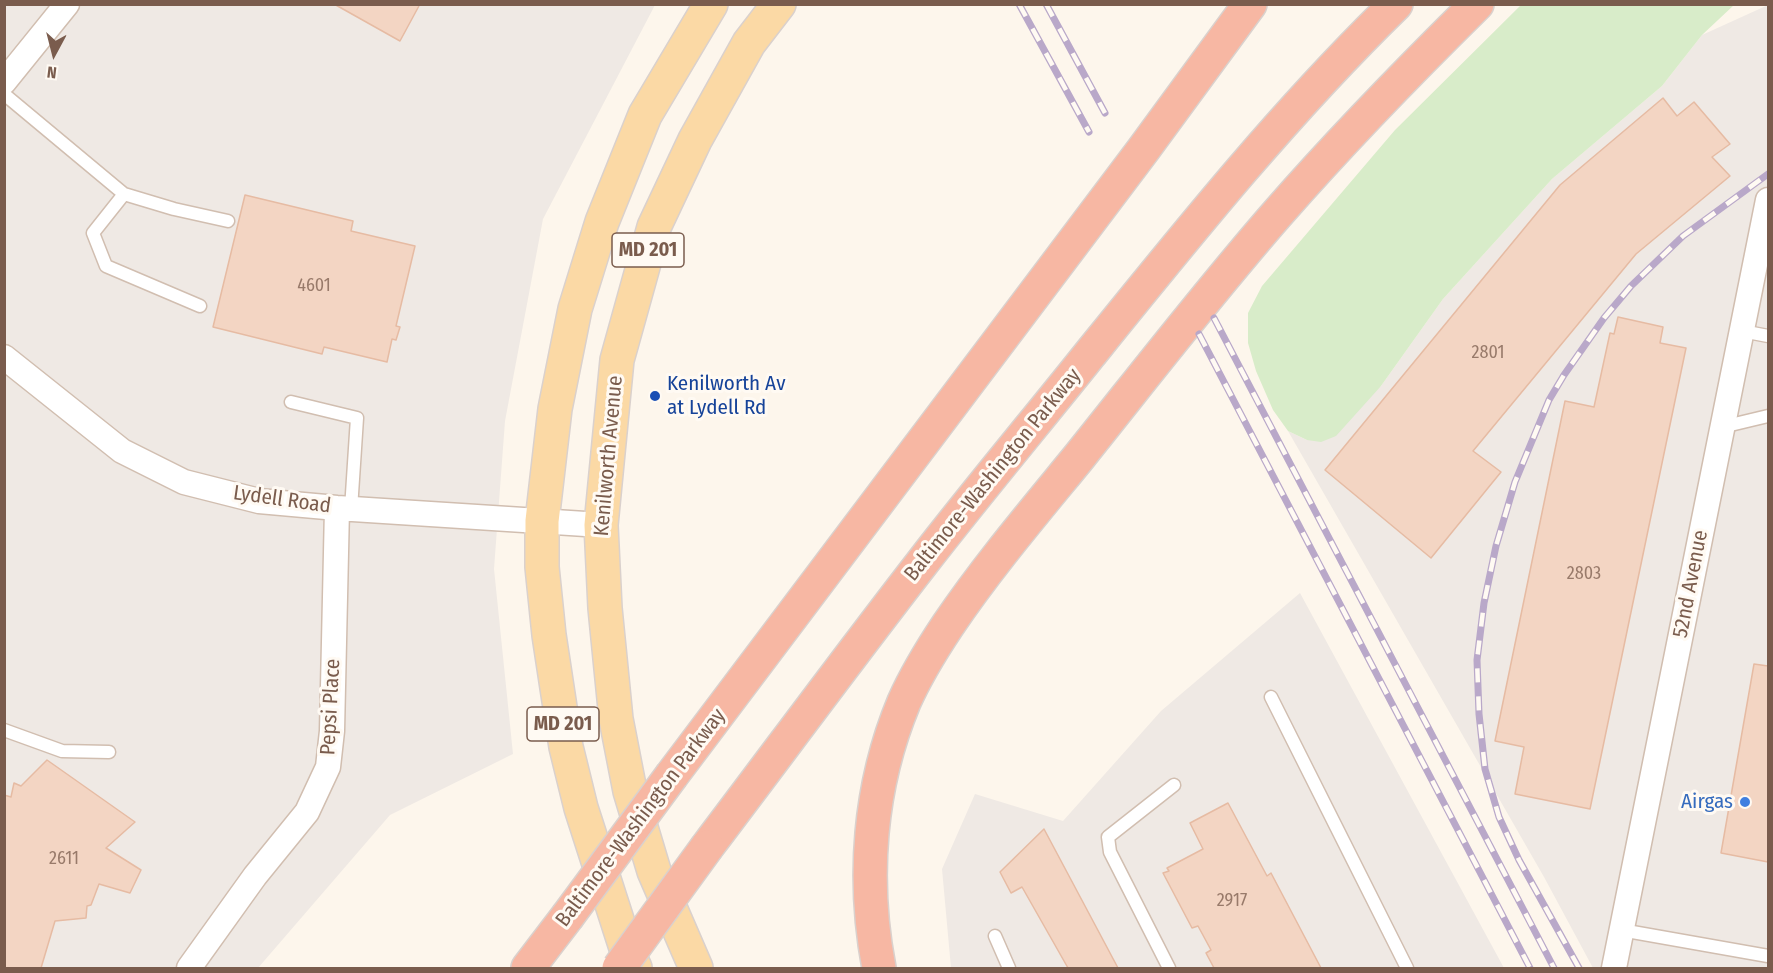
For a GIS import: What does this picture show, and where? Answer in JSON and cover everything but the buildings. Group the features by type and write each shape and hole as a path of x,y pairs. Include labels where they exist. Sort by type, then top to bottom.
{"highway":[{"name":"Baltimore-Washington Parkway","path":"528,969 1250,4"},
{"name":"Baltimore-Washington Parkway","path":"619,969 707,847 922,562 1171,253 1265,143 1396,4"},
{"path":"879,969 873,935 871,892 870,852 874,811 881,773 901,711 931,651 972,590 1227,273 1277,214 1375,108 1477,4"}],"main road":[{"name":"MD 201","path":"635,969 627,951 581,808 566,747 549,635 542,567 542,520 555,409 575,309 602,222 645,115 711,4"},
{"name":"Kenilworth Avenue","path":"696,969 654,871 630,791 616,719 605,608 601,525 617,360 654,227 694,140 749,43 779,4"}],"street":[{"path":"4,82 66,4"},
{"name":"52nd Avenue","path":"1614,969 1768,200"},
{"name":"Lydell Road","path":"4,357 122,451 184,482 259,501 344,509 601,525"},
{"name":"Pepsi Place","path":"189,969 255,876 307,812 328,767 344,509"}],"lane":[{"path":"4,94 124,194 174,209 228,221"},
{"path":"124,194 93,233 106,266 200,306"},
{"path":"1742,331 1768,336"},
{"path":"291,402 357,418 344,509"},
{"path":"1722,427 1768,416"},
{"path":"1271,697 1407,969"},
{"path":"4,729 62,751 109,752"},
{"path":"1169,969 1110,852 1108,837 1173,785"},
{"path":"1621,930 1768,956"},
{"path":"994,936 1009,969"}],"shaded area":[{"path":"5,5 655,5 543,219 505,421 494,569 513,754 390,815 258,968 5,968"},
{"path":"1768,5 1768,968 1593,968 1544,877 1288,431 1307,440 1381,386 1443,299 1552,179 1662,86 1702,35"},
{"path":"1300,593 1504,968 951,968 942,869 975,794 1063,821 1161,711"}],"green space":[{"path":"1521,5 1734,5 1702,35 1662,86 1552,179 1443,299 1381,386 1336,436 1321,442 1307,440 1288,431 1273,410 1256,371 1248,343 1248,313 1262,286 1395,130"}],"railway":[{"path":"1019,4 1089,132"},
{"path":"1046,4 1105,113"},
{"path":"1579,968 1519,860 1499,817 1485,769 1479,714 1477,660 1484,603 1496,546 1515,482 1549,400 1604,318 1631,286 1683,236 1768,174"},
{"path":"1214,318 1554,968"},
{"path":"1199,334 1530,968"}],"place":[{"name":"Kenilworth Av at Lydell Rd","path":"655,396"},
{"name":"Airgas","path":"1745,802"}]}
